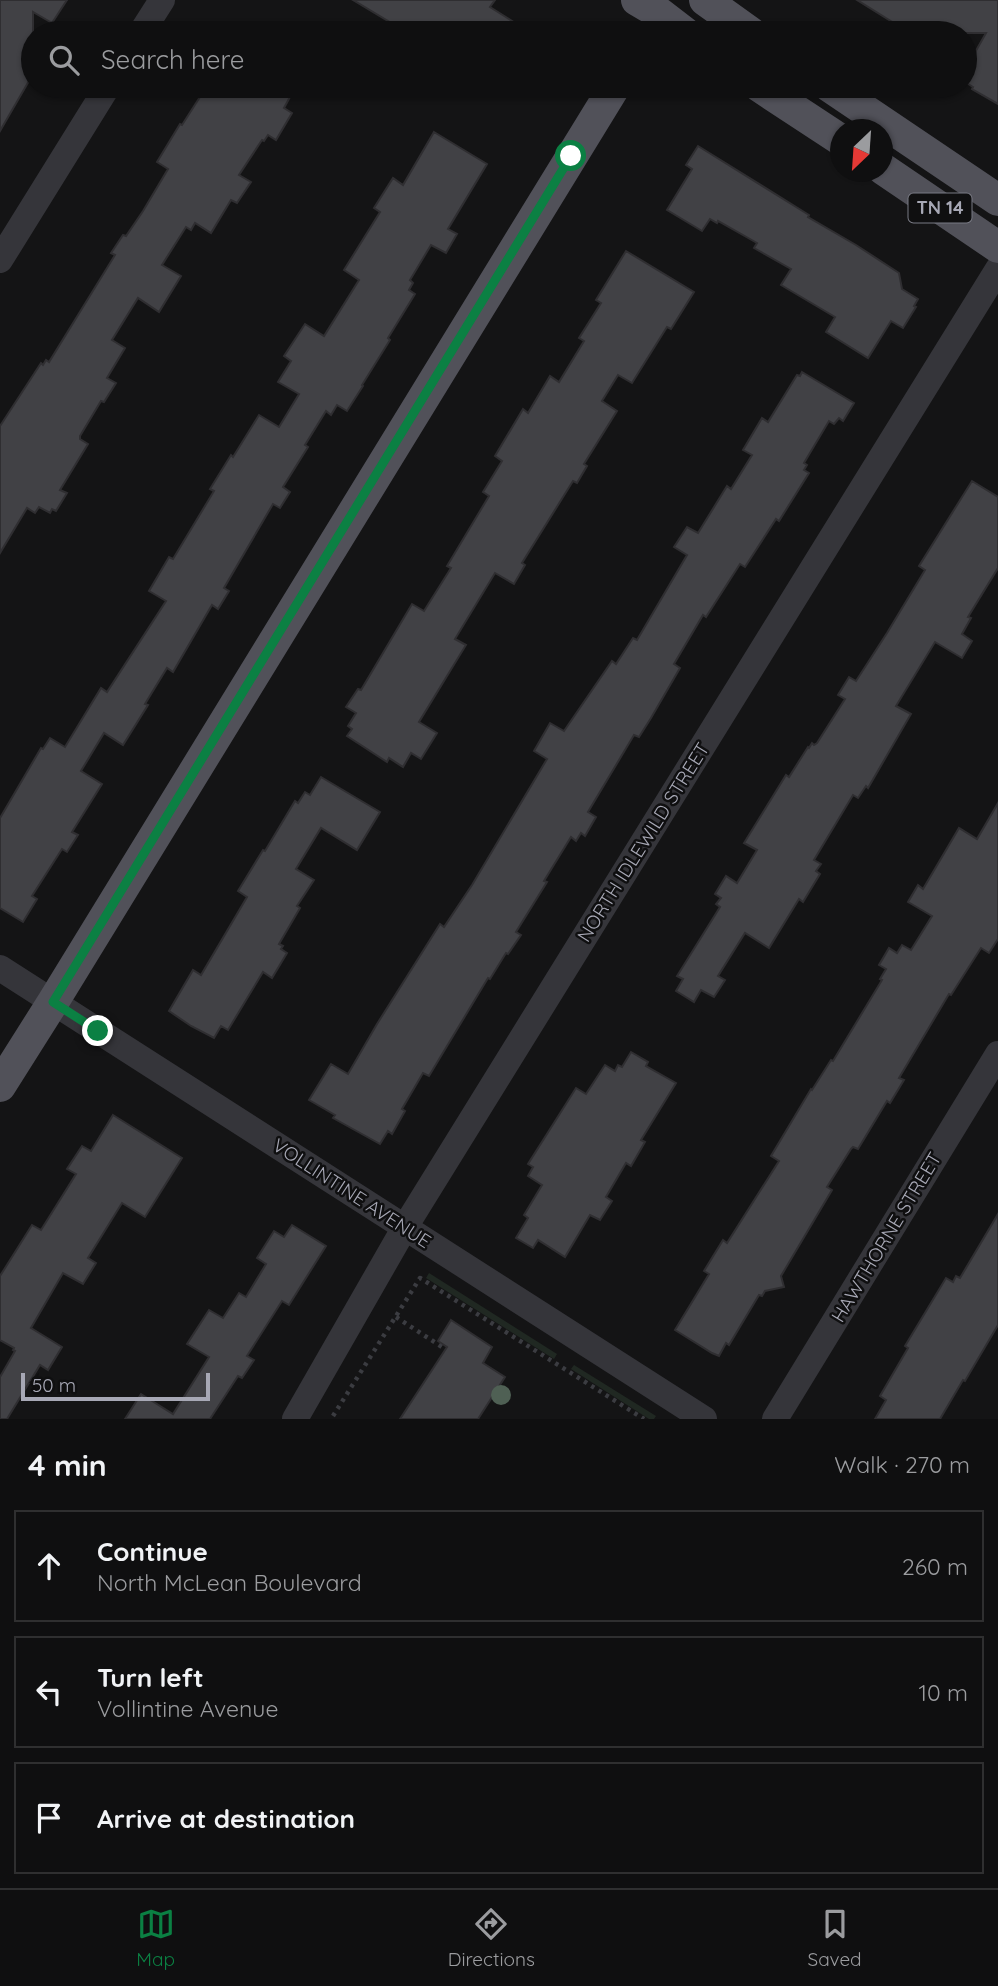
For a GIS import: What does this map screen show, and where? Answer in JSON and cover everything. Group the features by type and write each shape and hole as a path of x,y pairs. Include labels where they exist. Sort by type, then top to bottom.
{"main road":[{"path":"705,0 734,21"},
{"path":"0,1086 608,98"},
{"path":"778,98 830,134"},
{"name":"TN 14","path":"847,98 998,200"},
{"name":"TN 14","path":"893,176 998,247"}],"street":[{"path":"149,21 162,0"},
{"path":"0,260 101,98"},
{"name":"NORTH IDLEWILD STREET","path":"295,1419 405,1227 998,269"},
{"name":"VOLLINTINE AVENUE","path":"0,968 704,1419"},
{"name":"HAWTHORNE STREET","path":"775,1419 998,1054"}],"path":[{"path":"333,1416 420,1278 644,1419"},
{"path":"396,1317 445,1349"}],"shaded area":[{"path":"429,1273 557,1354 554,1359 426,1278"},
{"path":"574,1365 656,1416 649,1419 571,1369"}],"building":[{"path":"0,0 67,0 53,21 33,12 33,21 21,21 21,95 0,131"},
{"path":"353,0 495,0 490,7 512,21 388,21"},
{"path":"857,0 998,0 998,104 977,92 977,49 986,33 977,33 977,21 891,21"},
{"path":"199,98 289,98 284,108 292,113 276,140 268,135 262,140 239,175 251,182 237,203 231,200 211,233 195,223 191,230 186,227 162,265 181,276 159,312 138,298 112,340 125,348 107,378 116,383 104,402 101,401 80,436 80,439 88,444 60,490 67,493 56,511 52,509 50,513 39,507 35,513 27,508 0,553 0,426 41,363 43,365 46,360 49,362 115,255 111,253 143,211 168,169 157,162 180,124 182,125"},
{"path":"434,132 487,164 448,229 457,234 446,253 431,245 410,280 413,283 409,290 415,294 363,386 347,411 337,405 331,415 326,411 283,487 290,492 280,508 273,504 224,588 229,591 218,609 212,605 173,672 167,668 123,745 104,733 81,771 102,784 72,832 78,835 67,852 62,849 32,896 37,899 23,922 0,908 0,818 41,748 43,749 50,738 65,747 101,688 107,692 166,601 149,591 169,557 173,559 214,491 210,489 259,415 279,427 299,394 278,382 291,361 284,356 305,324 324,336 359,280 344,270 380,212 374,208 393,178 403,185"},
{"path":"698,146 899,273 902,289 918,299 903,328 891,321 868,358 826,332 835,317 781,285 791,269 754,248 757,243 710,219 702,231 667,210 692,169 686,165"},
{"path":"626,251 694,292 671,329 667,327 632,383 618,375 602,401 617,411 584,464 587,466 577,483 573,481 522,563 525,565 514,584 495,573 455,639 466,645 419,722 437,733 421,759 411,753 403,767 389,758 387,762 347,736 352,729 348,726 356,713 346,707 358,689 361,690 412,604 424,611 451,568 447,566 489,496 483,492 502,461 495,456 523,409 528,413 550,376 559,382 584,341 579,338 601,303 596,300"},
{"path":"802,372 854,403 843,421 839,418 834,424 829,421 804,463 807,465 804,470 809,473 779,521 776,519 745,567 740,564 706,617 703,615 674,664 680,668 651,718 639,737 634,735 588,812 596,817 585,836 581,833 576,841 571,837 516,932 521,935 490,979 488,978 429,1076 423,1073 402,1109 405,1111 392,1134 388,1131 380,1144 333,1118 335,1115 309,1100 331,1064 348,1074 440,924 444,927 472,885 547,759 534,751 550,723 564,731 612,661 616,664 633,638 637,640 687,555 674,547 687,527 698,533 727,486 731,489 752,455 743,450 762,418 768,422 797,375 800,376"},
{"path":"972,481 998,497 998,568 968,617 971,618 962,634 972,641 962,658 935,642 896,706 911,714 868,788 866,786 858,798 853,795 814,860 821,864 816,871 820,874 803,902 799,899 769,948 745,933 718,976 725,980 714,997 701,990 694,1002 676,991 683,979 677,976 720,907 716,904 721,898 715,894 726,876 737,883 757,850 744,843 786,775 789,777 808,747 817,743 845,699 838,695 849,677 856,681 887,633 925,570 919,566"},
{"path":"321,777 380,812 357,850 321,828 296,869 314,880 297,906 300,908 279,944 287,953 272,978 263,972 228,1030 221,1026 214,1038 169,1011 193,970 201,975 247,897 238,891 263,850 265,851 295,801 298,803 305,792 310,795"},
{"path":"998,803 998,939 989,953 981,948 951,995 949,994 899,1078 904,1080 890,1103 887,1101 858,1149 851,1149 827,1187 832,1190 781,1276 784,1287 759,1295 729,1345 726,1343 719,1356 712,1353 675,1330 709,1274 704,1271 723,1240 727,1243 779,1161 771,1156 882,980 880,979 886,969 879,965 889,948 897,953 902,945 911,950 932,916 908,902 918,885 923,889 959,828 977,839"},
{"path":"631,1052 648,1062 646,1066 676,1083 641,1140 645,1142 631,1166 626,1163 606,1197 612,1201 600,1220 590,1215 565,1257 538,1240 533,1248 516,1238 528,1218 524,1215 542,1185 528,1176 533,1167 528,1164 576,1088 586,1094 605,1065 615,1071 618,1065 622,1067"},
{"path":"113,1115 182,1158 145,1217 122,1203 88,1258 96,1263 83,1284 63,1273 31,1328 62,1347 48,1370 40,1365 7,1419 0,1419 0,1377 15,1351 0,1340 0,1276 32,1225 41,1230 76,1174 67,1169 82,1146 91,1151"},
{"path":"998,1214 998,1325 965,1381 963,1380 940,1419 875,1419 886,1400 880,1396 908,1348 905,1346 946,1278 953,1282 956,1276 960,1278"},
{"path":"292,1225 326,1246 289,1305 282,1301 247,1356 254,1360 242,1378 238,1376 210,1419 125,1419 141,1394 173,1414 209,1357 187,1344 209,1310 223,1318 239,1293 246,1297 266,1264 257,1258 274,1231 284,1237"},
{"path":"451,1320 492,1347 483,1363 505,1377 478,1419 400,1419 447,1347 438,1341"}],"route":[{"path":"98,1031 53,1002 571,156"}]}
